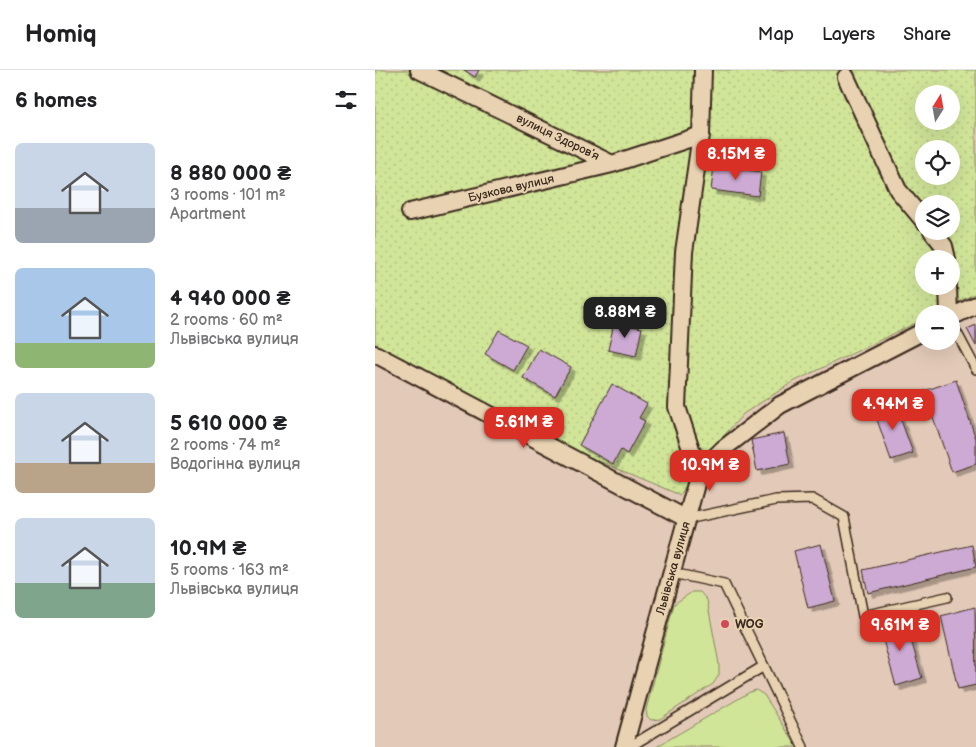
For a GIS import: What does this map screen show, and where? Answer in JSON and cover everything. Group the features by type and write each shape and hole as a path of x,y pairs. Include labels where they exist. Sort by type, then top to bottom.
{"street":[{"name":"вулиця Здоровʼя","path":"419,70 612,164 701,135"},
{"path":"703,70 701,135 684,252 677,407 699,473 723,449 780,404 915,336"},
{"path":"846,77 898,190 915,210"},
{"name":"Бузкова вулиця","path":"411,212 612,164"},
{"path":"960,313 976,305"},
{"path":"375,354 687,519"},
{"name":"Львівська вулиця","path":"624,747 699,473"}],"lane":[{"path":"960,339 976,369"},
{"path":"687,519 776,500 812,499 844,517 863,616 947,597"},
{"path":"672,573 724,584 803,747"},
{"path":"629,747 764,666"}],"green space":[{"path":"375,70 976,70 976,293 952,305 915,305 915,323 793,382 743,414 699,464 680,495 544,438 375,363"},
{"path":"692,592 700,592 707,600 719,664 719,675 713,684 660,719 651,720 647,716 646,710 674,604"},
{"path":"756,690 764,695 797,747 656,747 750,692"}],"building":[{"path":"464,70 479,70 475,77"},
{"path":"714,166 761,172 758,196 711,190"},
{"path":"614,323 642,328 636,356 608,350"},
{"path":"976,325 976,346 967,329"},
{"path":"499,330 527,345 513,370 485,354"},
{"path":"539,349 571,367 555,396 523,378"},
{"path":"956,380 976,439 976,464 952,472 924,391"},
{"path":"612,384 647,404 639,418 645,421 627,454 621,450 613,464 579,445"},
{"path":"894,401 913,453 891,460 873,408"},
{"path":"784,433 790,464 757,471 751,440"},
{"path":"821,544 835,601 808,608 794,551"},
{"path":"972,545 976,567 868,593 863,570"},
{"path":"975,607 976,685 958,689 941,616"},
{"path":"905,619 922,678 896,686 879,626"}],"place":[{"name":"WOG","path":"725,624"}]}
